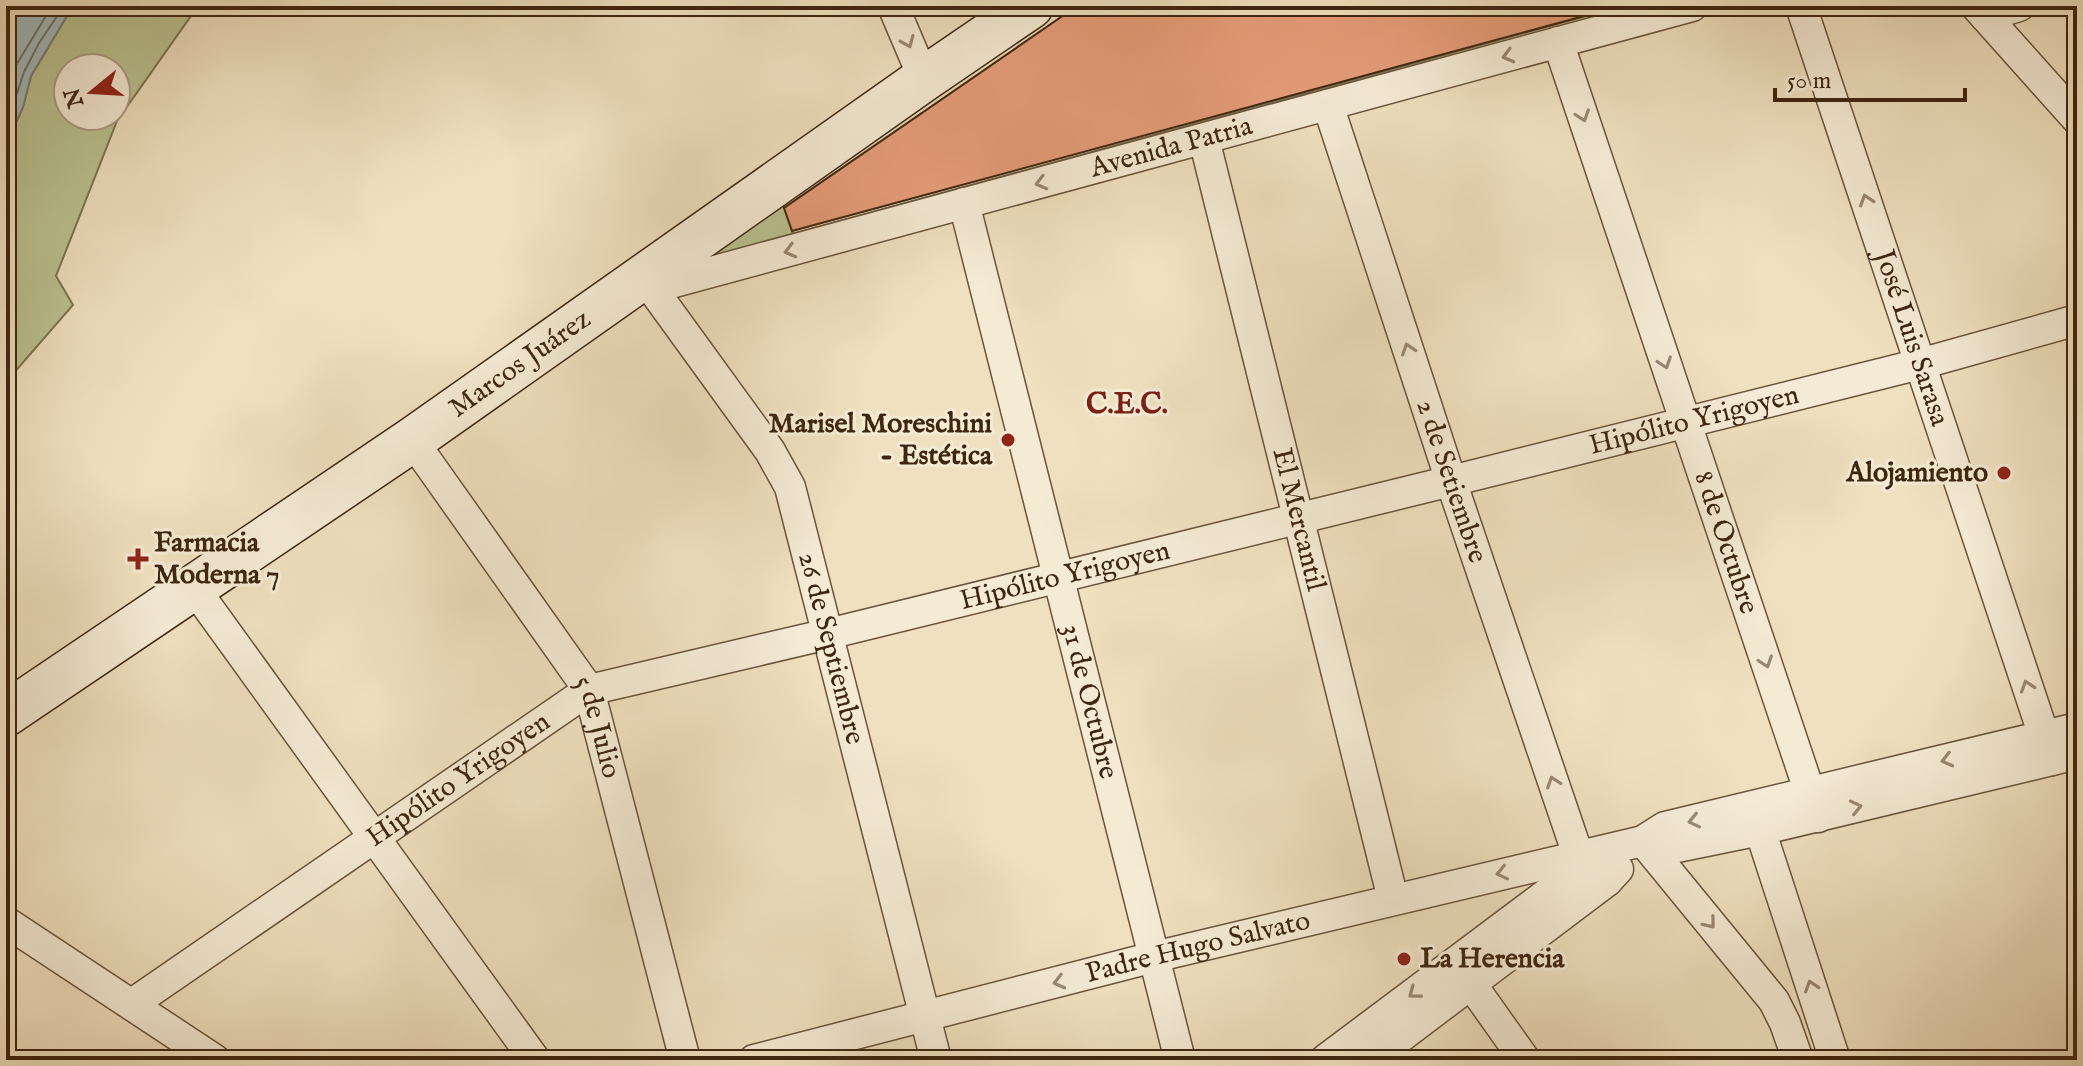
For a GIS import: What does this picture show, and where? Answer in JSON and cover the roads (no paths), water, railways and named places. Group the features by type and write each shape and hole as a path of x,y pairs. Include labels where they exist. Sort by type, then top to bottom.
{"main road":[{"name":"Marcos Juárez","path":"6,714 648,282 924,79 1031,6"}],"street":[{"path":"893,6 924,79"},
{"name":"Avenida Patria","path":"648,282 964,203 1692,6"},
{"name":"José Luis Sarasa","path":"1801,6 1920,364 2058,750"},
{"path":"1981,11 2019,6"},
{"path":"1981,11 2077,119"},
{"name":"8 de Octubre","path":"1558,42 1814,805"},
{"name":"2 de Setiembre","path":"1328,105 1578,855"},
{"name":"El Mercantil","path":"1204,139 1393,899"},
{"name":"31 de Octubre","path":"964,203 1180,1060"},
{"name":"26 de Septiembre","path":"648,282 770,451 790,487 936,1060"},
{"name":"Hipólito Yrigoyen","path":"132,1004 589,690 1451,481 1920,364 2077,320"},
{"name":"5 de Julio","path":"412,440 589,690 685,1060"},
{"path":"194,588 535,1060"},
{"name":"Padre Hugo Salvato","path":"754,1060 1154,957 1643,841 1665,827 1756,819 2058,750 2077,728"},
{"path":"1756,819 1835,1060"},
{"path":"1370,1060 1607,881 1643,841 1774,1001 1798,1060"},
{"path":"1325,1060 1572,875 1578,855 1607,881"},
{"path":"8,926 212,1059"},
{"path":"1471,984 1525,1060"}],"water":[{"path":"6,6 73,6 31,76 23,107 10,136 6,177"}],"place":[{"name":"Marisel Moreschini - Estética","path":"1008,440"},
{"name":"Alojamiento","path":"2004,473"},
{"name":"Farmacia Moderna 7","path":"138,559"},
{"name":"La Herencia","path":"1404,959"}],"district":[{"name":"C.E.C.","path":"1127,405"}]}
